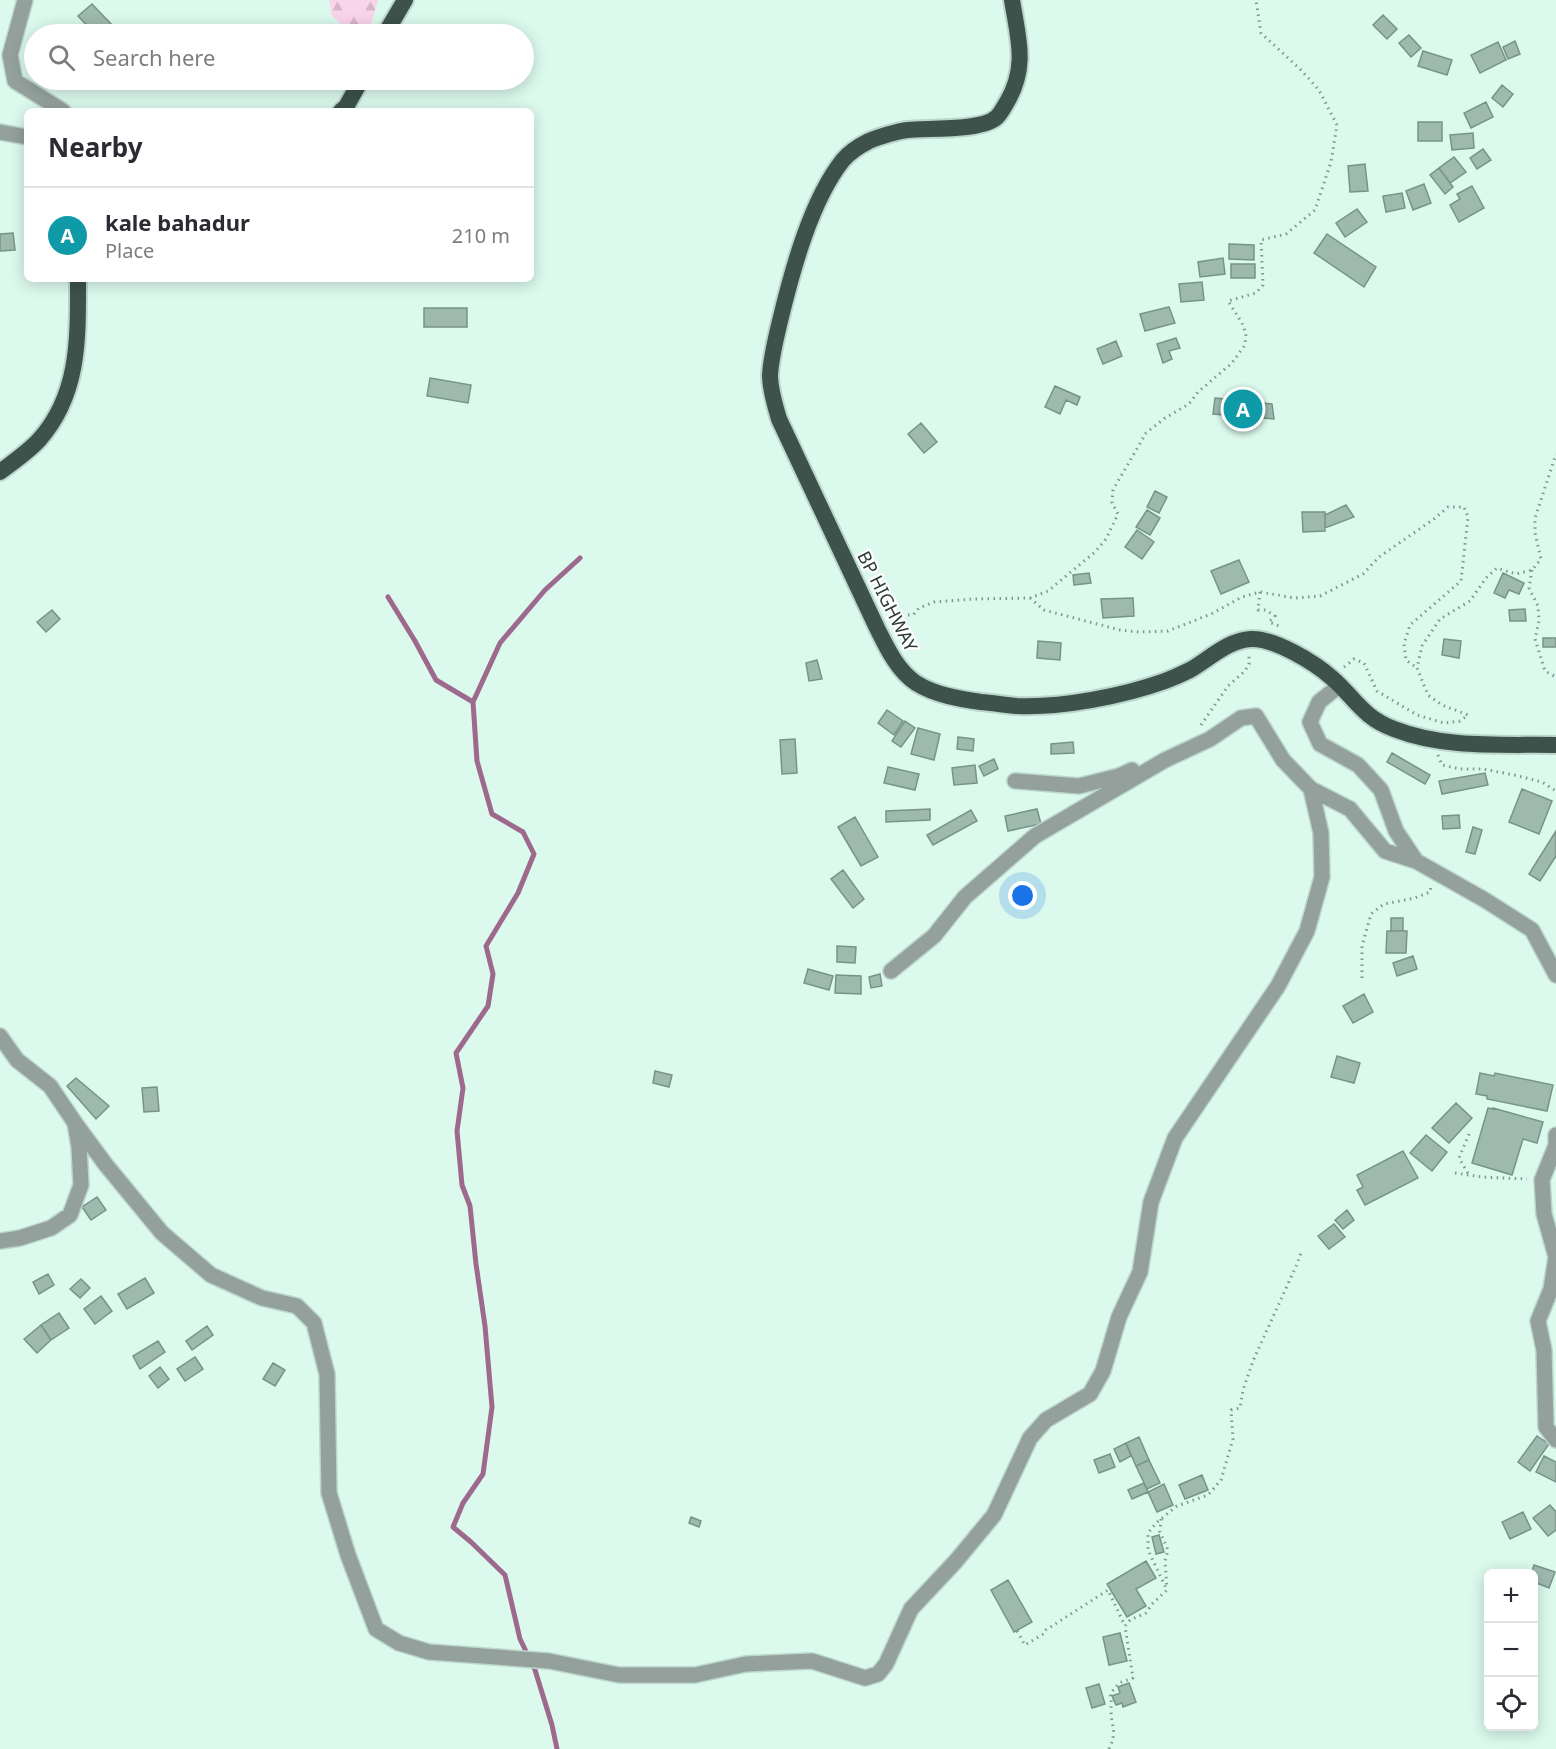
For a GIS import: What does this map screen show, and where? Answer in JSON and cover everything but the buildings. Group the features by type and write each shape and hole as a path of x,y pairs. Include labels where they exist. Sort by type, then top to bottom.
{"highway":[{"path":"391,24 405,0"},
{"name":"BP HIGHWAY","path":"1012,0 1020,66 1014,90 995,119 976,126 906,130 869,141 844,158 824,189 791,279 773,354 770,375 779,419 877,628 893,658 917,683 939,693 966,700 1018,706 1063,704 1116,694 1164,681 1190,670 1231,645 1250,639"},
{"path":"345,108 355,90"},
{"path":"0,472 39,440 64,403 73,373 78,334 78,282"},
{"path":"1250,639 1272,642 1318,668 1335,681 1370,717 1394,729 1432,740 1457,743 1556,745"}],"street":[{"path":"24,87 15,81 10,55 25,0"},
{"path":"29,90 58,108"},
{"path":"0,132 24,136"},
{"path":"1335,681 1319,702 1310,722 1320,744 1358,765 1381,790 1396,831 1422,864"},
{"path":"1015,781 1079,786 1119,776 1204,734 1241,718 1256,716 1283,760 1311,789 1350,809 1385,851 1422,864 1532,930 1556,975"},
{"path":"891,970 934,936 965,897 1035,836 1165,760 1204,734"},
{"path":"0,1036 17,1060 50,1086 106,1165 162,1233 211,1275 262,1298 297,1306 314,1323 327,1374 329,1493 348,1556 376,1629 399,1643 429,1652 549,1660 618,1675 695,1675 746,1664 812,1661 865,1678 878,1674 886,1664 911,1609 956,1561 994,1515 1030,1438 1046,1420 1090,1395 1103,1371 1119,1317 1140,1272 1150,1202 1175,1138 1278,986 1307,931 1322,877 1321,833 1311,789"},
{"path":"0,1055 17,1060"},
{"path":"0,1241 20,1238 51,1228 70,1215 81,1185 75,1124"},
{"path":"1556,1135 1556,1144 1542,1180 1544,1214 1556,1257 1551,1289 1538,1321 1544,1350 1546,1427 1556,1440"}],"path":[{"path":"877,628 899,615 913,615 919,608 934,602 1030,598 1048,591 1095,552 1106,539 1118,514 1112,503 1113,490 1146,433 1165,418 1190,404 1198,392 1232,363 1245,345 1246,334 1242,323 1228,301 1256,293 1263,285 1261,240 1286,234 1314,210 1331,162 1337,125 1319,90 1261,33 1256,0"},
{"path":"1556,454 1535,518 1535,533 1541,558 1532,570 1529,588 1538,606 1539,621 1535,639 1545,671 1556,677"},
{"path":"1030,598 1044,610 1120,630 1168,631 1211,614 1242,597 1260,592 1295,598 1320,596 1363,574 1379,557 1448,507 1464,507 1468,517 1461,581 1410,625 1404,644 1406,660 1417,668 1428,695 1442,705 1468,715 1460,721 1444,723 1417,715 1377,691 1364,663 1354,659 1335,681"},
{"path":"1417,668 1422,646 1440,619 1470,601 1486,578 1497,568 1516,573 1532,570"},
{"path":"1260,592 1258,610 1266,610 1275,616 1269,622 1284,628"},
{"path":"1204,734 1210,714 1228,686 1245,671 1249,664 1250,639"},
{"path":"1432,740 1442,765 1460,769 1484,769 1514,775 1542,782 1556,791"},
{"path":"1362,978 1362,945 1371,914 1384,904 1430,892 1432,884 1422,864"},
{"path":"1468,1134 1459,1158 1469,1175"},
{"path":"1455,1173 1482,1177 1530,1179 1543,1190"},
{"path":"1167,1590 1148,1550 1148,1533 1177,1506 1208,1495 1221,1480 1233,1439 1231,1410 1240,1408 1243,1390 1253,1361 1302,1250"},
{"path":"1161,1519 1160,1532 1168,1550 1165,1561 1167,1590"},
{"path":"1017,1630 1025,1645 1108,1590 1125,1626 1133,1678 1119,1683 1110,1695 1115,1732 1108,1749"},
{"path":"1125,1626 1130,1620 1146,1613 1167,1590"}],"green space":[{"path":"329,0 378,0 371,24 341,24 332,16"}],"waterway":[{"path":"557,1749 535,1670 520,1639 505,1575 453,1527 463,1503 483,1474 492,1407 485,1326 470,1206 462,1185 457,1131 463,1088 456,1053 488,1006 493,974 486,946 518,893 534,854 523,832 492,814 477,761 473,702 500,643 545,590 580,558"},
{"path":"388,597 436,680 473,702"}],"place":[{"name":"kale bahadur","path":"1243,409"}]}
